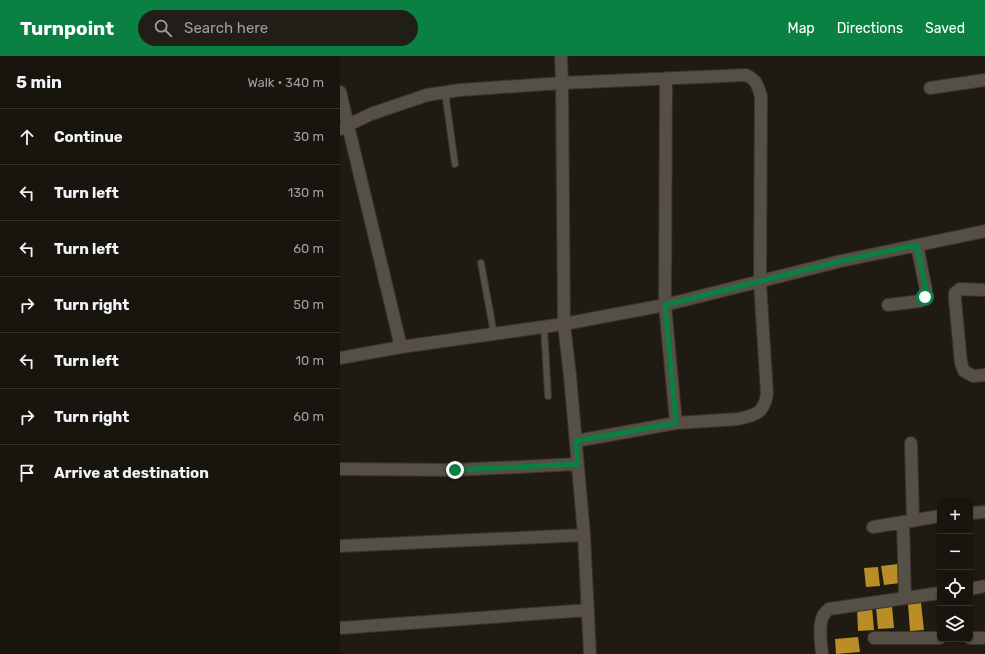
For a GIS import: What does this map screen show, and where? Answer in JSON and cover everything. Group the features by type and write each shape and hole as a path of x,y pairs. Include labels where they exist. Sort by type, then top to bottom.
{"street":[{"path":"561,56 564,324 584,535 590,654"},
{"path":"344,127 371,114 427,95 445,92 494,87 666,78 746,75 754,79 761,96 760,282 767,394 765,405 759,411 748,417 738,419 676,423 576,441"},
{"path":"666,78 665,305 676,423"},
{"path":"930,88 985,80"},
{"path":"340,92 344,127 401,347"},
{"path":"340,358 401,347 564,324 665,305 841,261 985,231"},
{"path":"888,305 920,301 925,297 926,290 917,245"},
{"path":"985,290 960,289 955,293 961,363 964,371 973,376 985,375"},
{"path":"905,598 911,443"},
{"path":"340,469 455,470 578,464"},
{"path":"973,513 985,512"},
{"path":"873,527 937,517"},
{"path":"340,546 584,535"},
{"path":"973,588 985,586"},
{"path":"822,654 821,623 824,613 829,609 937,593"},
{"path":"340,628 588,610"},
{"path":"874,638 937,638"},
{"path":"973,638 985,638"}],"lane":[{"path":"445,92 455,164"},
{"path":"481,263 494,334"},
{"path":"544,327 548,396"}],"building":[{"path":"898,564 900,583 884,585 881,566"},
{"path":"878,567 880,586 866,587 864,568"},
{"path":"921,603 924,630 910,631 908,604"},
{"path":"892,606 894,628 878,629 876,607"},
{"path":"872,607 874,630 858,631 857,608"},
{"path":"858,637 860,652 836,654 835,639"}],"route":[{"path":"455,470 578,464 576,441 676,423 665,305 841,261 917,245 926,290 925,297"}]}
